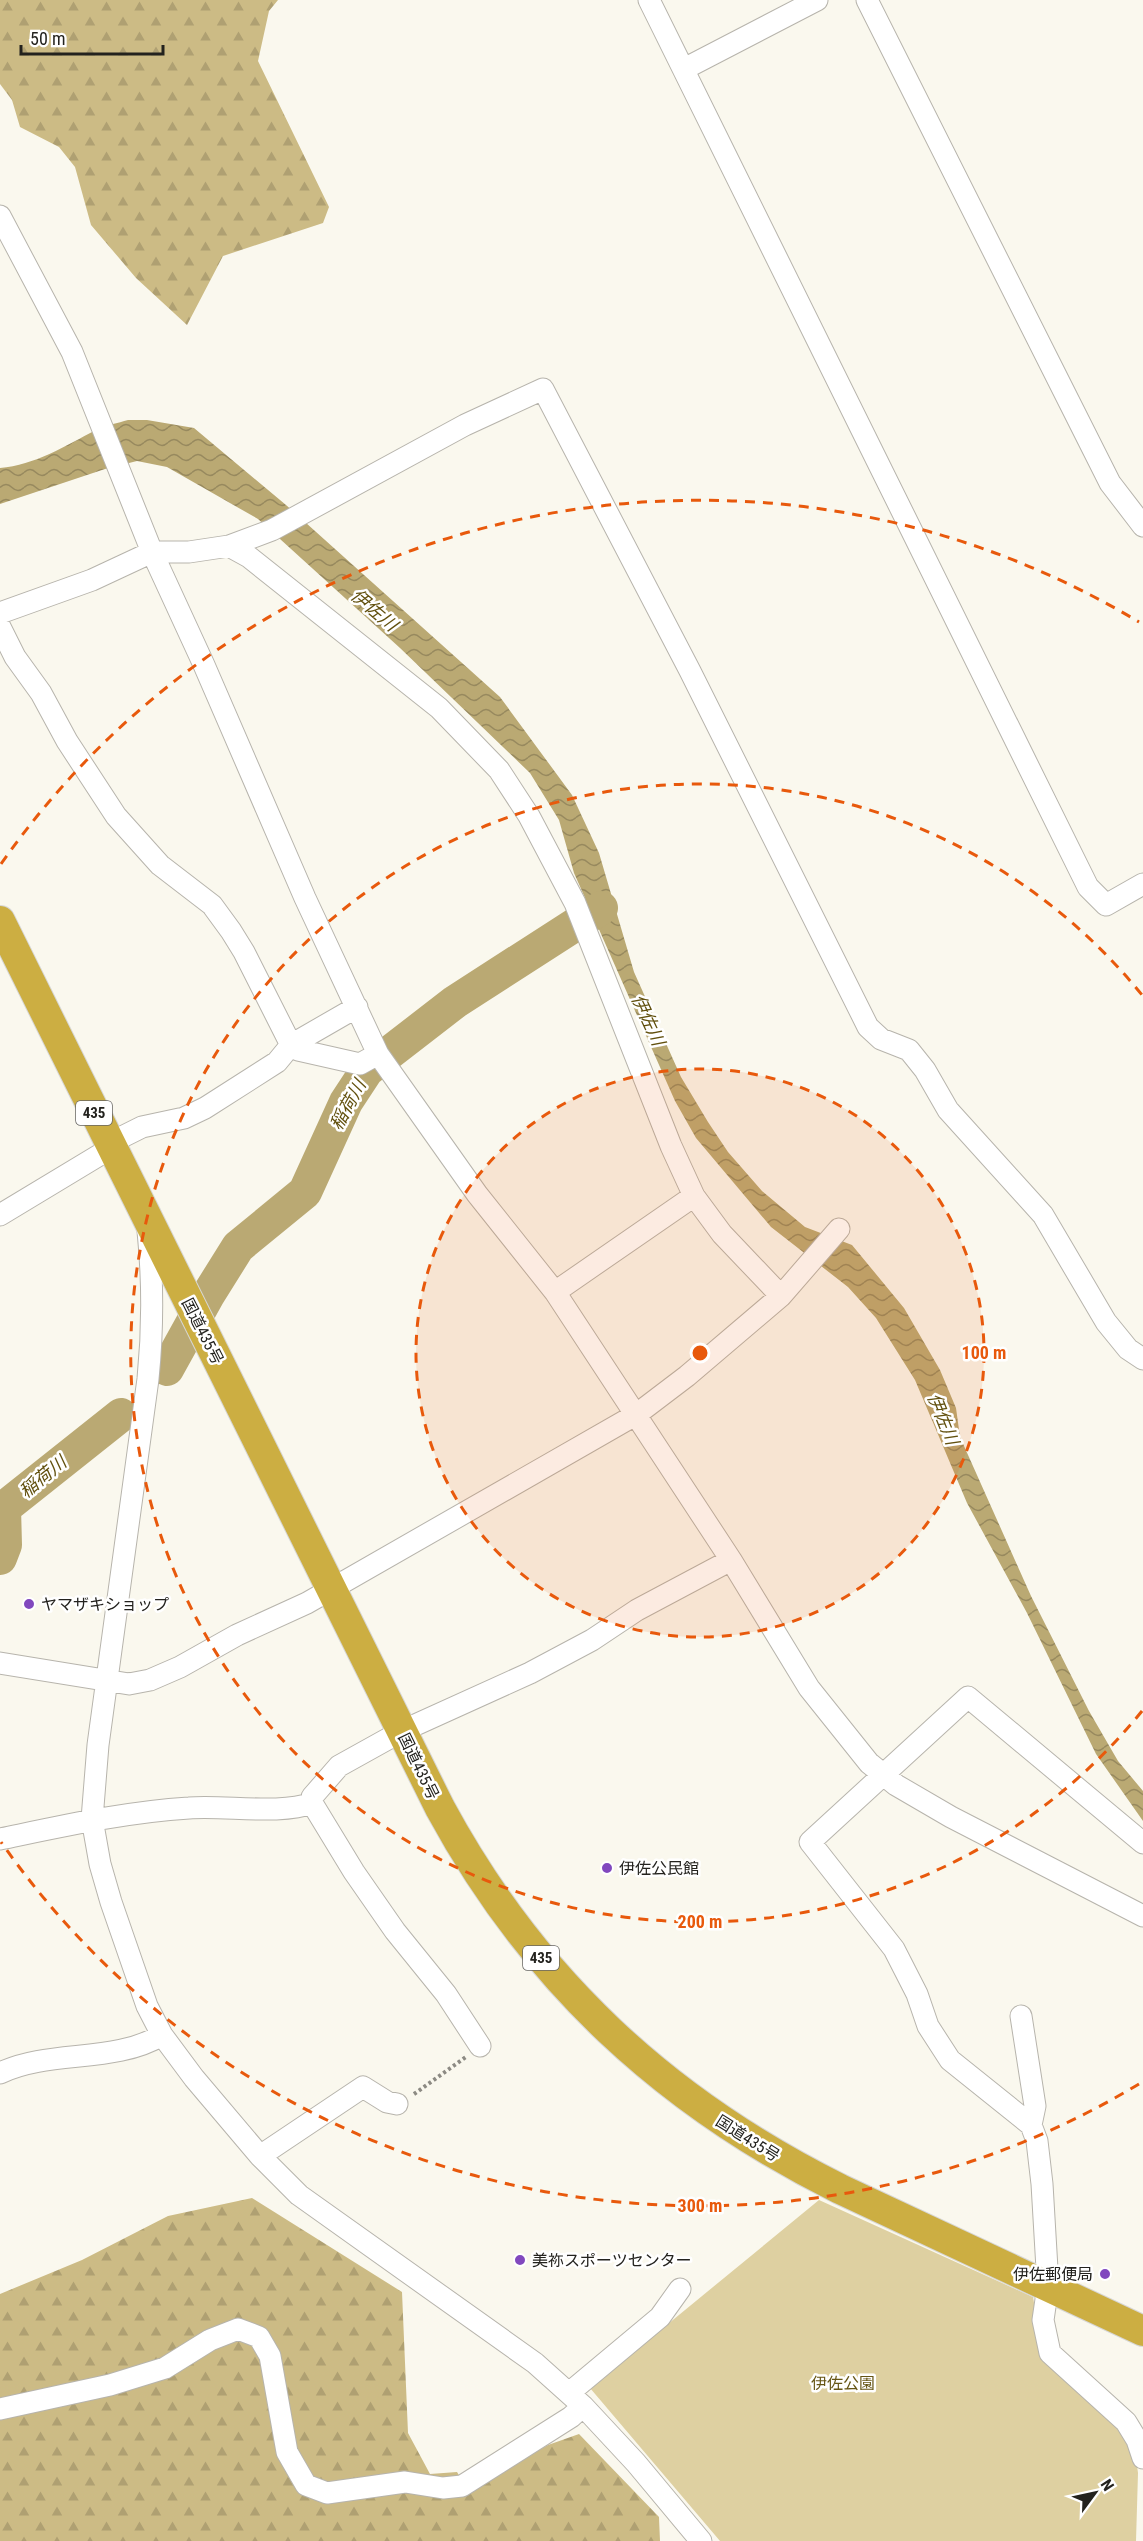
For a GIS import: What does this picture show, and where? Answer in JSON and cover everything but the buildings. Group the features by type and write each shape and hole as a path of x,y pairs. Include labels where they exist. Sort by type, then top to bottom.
{"highway":[{"name":"国道435号","path":"0,921 331,1590 466,1856 527,1942 608,2030 650,2067 732,2129 790,2165 1143,2331"}],"street":[{"path":"649,0 1088,887 1106,905 1143,885"},
{"path":"684,69 817,0"},
{"path":"867,0 1110,483 1143,526"},
{"path":"0,216 72,352 152,552 204,665 305,898 378,1054 477,1194 555,1292 731,1560 809,1688 869,1763 896,1785 960,1822 1143,1916"},
{"path":"0,613 92,580 152,552 189,552 236,543 272,530 465,426 543,389 690,671 868,1027 881,1039 909,1050 925,1070 948,1110 1043,1215 1106,1322 1128,1349 1143,1359"},
{"path":"236,543 249,556 439,708 499,770 529,816 575,903 671,1146 694,1196 722,1233 787,1290"},
{"path":"0,627 15,657 41,693 67,741 116,816 160,865 212,905 231,931 291,1045 298,1050 360,1064 378,1054"},
{"path":"0,1215 111,1148 122,1137 142,1127 184,1118 205,1108 276,1062 291,1045 357,1006"},
{"path":"555,1292 694,1196"},
{"path":"147,1219 153,1293 153,1332 145,1412 94,1781 92,1819 111,1902 147,2006 162,2035 194,2078 260,2156 299,2195 502,2339 576,2399 636,2463 701,2541"},
{"path":"0,1663 129,1684 150,1680 331,1590 637,1414 687,1376 787,1290 838,1228"},
{"path":"0,1839 92,1819 190,1808 294,1808 312,1803 321,1784 339,1766 402,1731 530,1673 592,1640 637,1610 731,1560"},
{"path":"1143,1843 968,1697 810,1842 894,1949 917,1994 928,2026 950,2060 1031,2125 1037,2141 1042,2184 1048,2286 1043,2320 1050,2353 1126,2422 1137,2440 1143,2458"},
{"path":"312,1803 354,1872 395,1931 446,1994 480,2046"},
{"path":"1021,2016 1035,2106 1031,2125"},
{"path":"0,2073 35,2062 127,2050 148,2043 162,2035"},
{"path":"260,2156 363,2087 387,2102 398,2104"},
{"path":"0,2409 110,2385 165,2368 210,2340 238,2329 259,2337 270,2356 288,2452 306,2485 327,2493 405,2482 443,2488 462,2486 571,2417 576,2399 660,2318 680,2289"}],"path":[{"path":"398,2104 480,2046"}],"green space":[{"path":"0,0 278,0 269,11 258,61 329,207 323,223 223,256 187,325 136,278 91,225 75,167 59,147 20,127 12,100 0,84"},
{"path":"252,2198 402,2292 408,2433 430,2474 457,2472 468,2490 548,2445 579,2434 659,2517 660,2541 0,2541 0,2294 82,2260 168,2216"},
{"name":"伊佐公園","path":"819,2200 1033,2297 1044,2360 1056,2368 1134,2444 1138,2473 1136,2541 720,2541 590,2388"}],"water":[{"name":"伊佐川","path":"128,420 147,420 194,428 286,505 500,697 572,795 599,853 634,972 681,1077 708,1122 728,1152 762,1191 805,1227 852,1245 904,1308 940,1370 956,1408 960,1437 1031,1596 1089,1711 1118,1761 1143,1791 1143,1821 1096,1754 1027,1613 967,1503 915,1380 876,1318 848,1287 771,1227 696,1138 675,1101 574,873 559,820 530,773 400,648 258,519 167,467 137,461 105,469 0,504 0,468 38,459 100,428"}],"waterway":[{"name":"稲荷川","path":"167,1369 238,1247 305,1192 346,1102 367,1070 455,1002 601,908"},
{"name":"稲荷川","path":"0,1558 5,1545 4,1508 121,1415"}],"place":[{"name":"ヤマザキショップ","path":"29,1604"},
{"name":"伊佐公民館","path":"607,1868"},
{"name":"美祢スポーツセンター","path":"520,2260"},
{"name":"伊佐郵便局","path":"1105,2274"}]}
